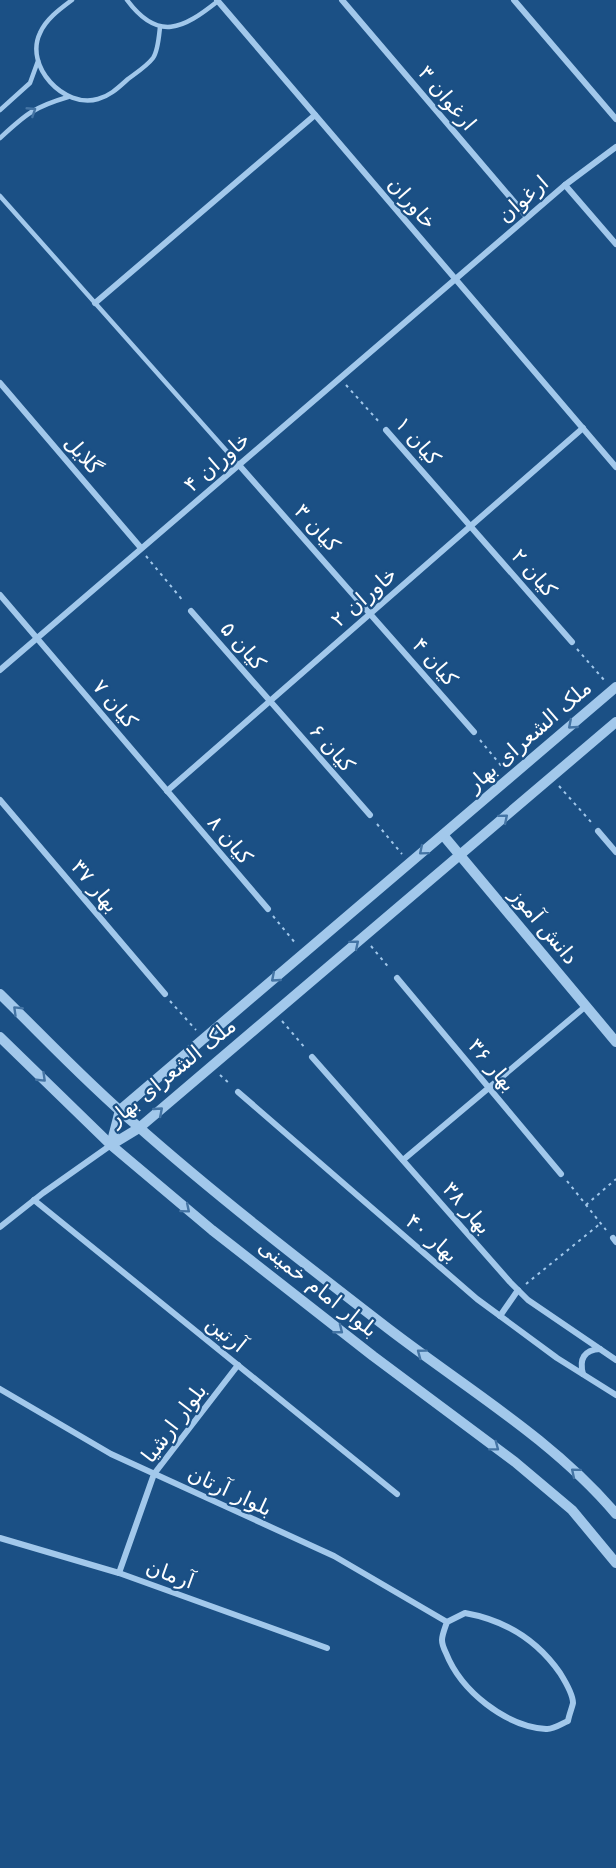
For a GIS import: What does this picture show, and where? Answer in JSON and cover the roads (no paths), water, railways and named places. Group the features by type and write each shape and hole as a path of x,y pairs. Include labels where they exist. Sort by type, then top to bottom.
{"street":[{"name":"خاوران","path":"217,0 616,467"},
{"name":"ارغوان ۳","path":"342,0 527,217"},
{"path":"514,0 616,119"},
{"path":"95,303 315,115"},
{"name":"ارغوان","path":"455,279 565,185 616,147"},
{"path":"565,185 616,244"},
{"name":"خاوران ۴","path":"0,670 455,279"},
{"name":"گلایل","path":"0,383 141,548"},
{"name":"خاوران ۲","path":"167,791 583,428"},
{"name":"کیان ۱","path":"386,430 471,526"},
{"name":"کیان ۳","path":"239,465 371,613"},
{"name":"کیان ۲","path":"471,526 572,642"},
{"name":"کیان ۷","path":"0,594 167,791"},
{"name":"کیان ۵","path":"192,611 270,702"},
{"name":"کیان ۴","path":"371,613 474,732"},
{"name":"ملک الشعرای بهار","path":"111,1145 120,1110 614,688"},
{"name":"کیان ۶","path":"270,702 370,816"},
{"name":"ملک الشعرای بهار","path":"111,1145 139,1128 616,722"},
{"name":"کیان ۸","path":"167,791 268,909"},
{"name":"بهار ۳۷","path":"0,800 165,994"},
{"path":"598,831 616,852"},
{"name":"دانش آموز","path":"443,835 616,1042"},
{"name":"بهار ۳۶","path":"397,978 561,1174"},
{"name":"بلوار امام خمینی","path":"0,994 139,1128 231,1206 391,1331 534,1437 594,1488 616,1514"},
{"path":"403,1160 586,1006"},
{"name":"بلوار امام خمینی","path":"0,1037 111,1145 238,1251 515,1462 572,1510 616,1563"},
{"name":"بهار ۳۸","path":"312,1057 528,1300 616,1360"},
{"name":"بهار ۴۰","path":"238,1092 468,1291 500,1316 616,1395"},
{"path":"0,1227 111,1145"},
{"name":"آرتین","path":"34,1200 397,1494"},
{"path":"500,1316 519,1290"},
{"path":"583,1374 580,1365 583,1356 591,1350 600,1349"},
{"name":"بلوار ارشیا","path":"119,1573 154,1474 238,1365"},
{"name":"بلوار آرتان","path":"0,1389 111,1454 334,1556 447,1622"},
{"name":"آرمان","path":"0,1538 119,1573 327,1648"},
{"path":"465,1613 486,1617 514,1630 531,1642 547,1656 565,1681 573,1701 568,1721 550,1730 528,1726 483,1701 450,1662 441,1642 447,1622 465,1613"}],"lane":[{"path":"0,110 30,83 38,61 39,33 52,17 72,0"},
{"path":"127,0 149,23 160,27 178,26 196,19 217,0"},
{"path":"38,61 49,81 62,93 77,99 96,100 111,94 154,58 160,27"},
{"path":"0,138 28,112 70,96"},
{"path":"0,196 239,465"}]}
